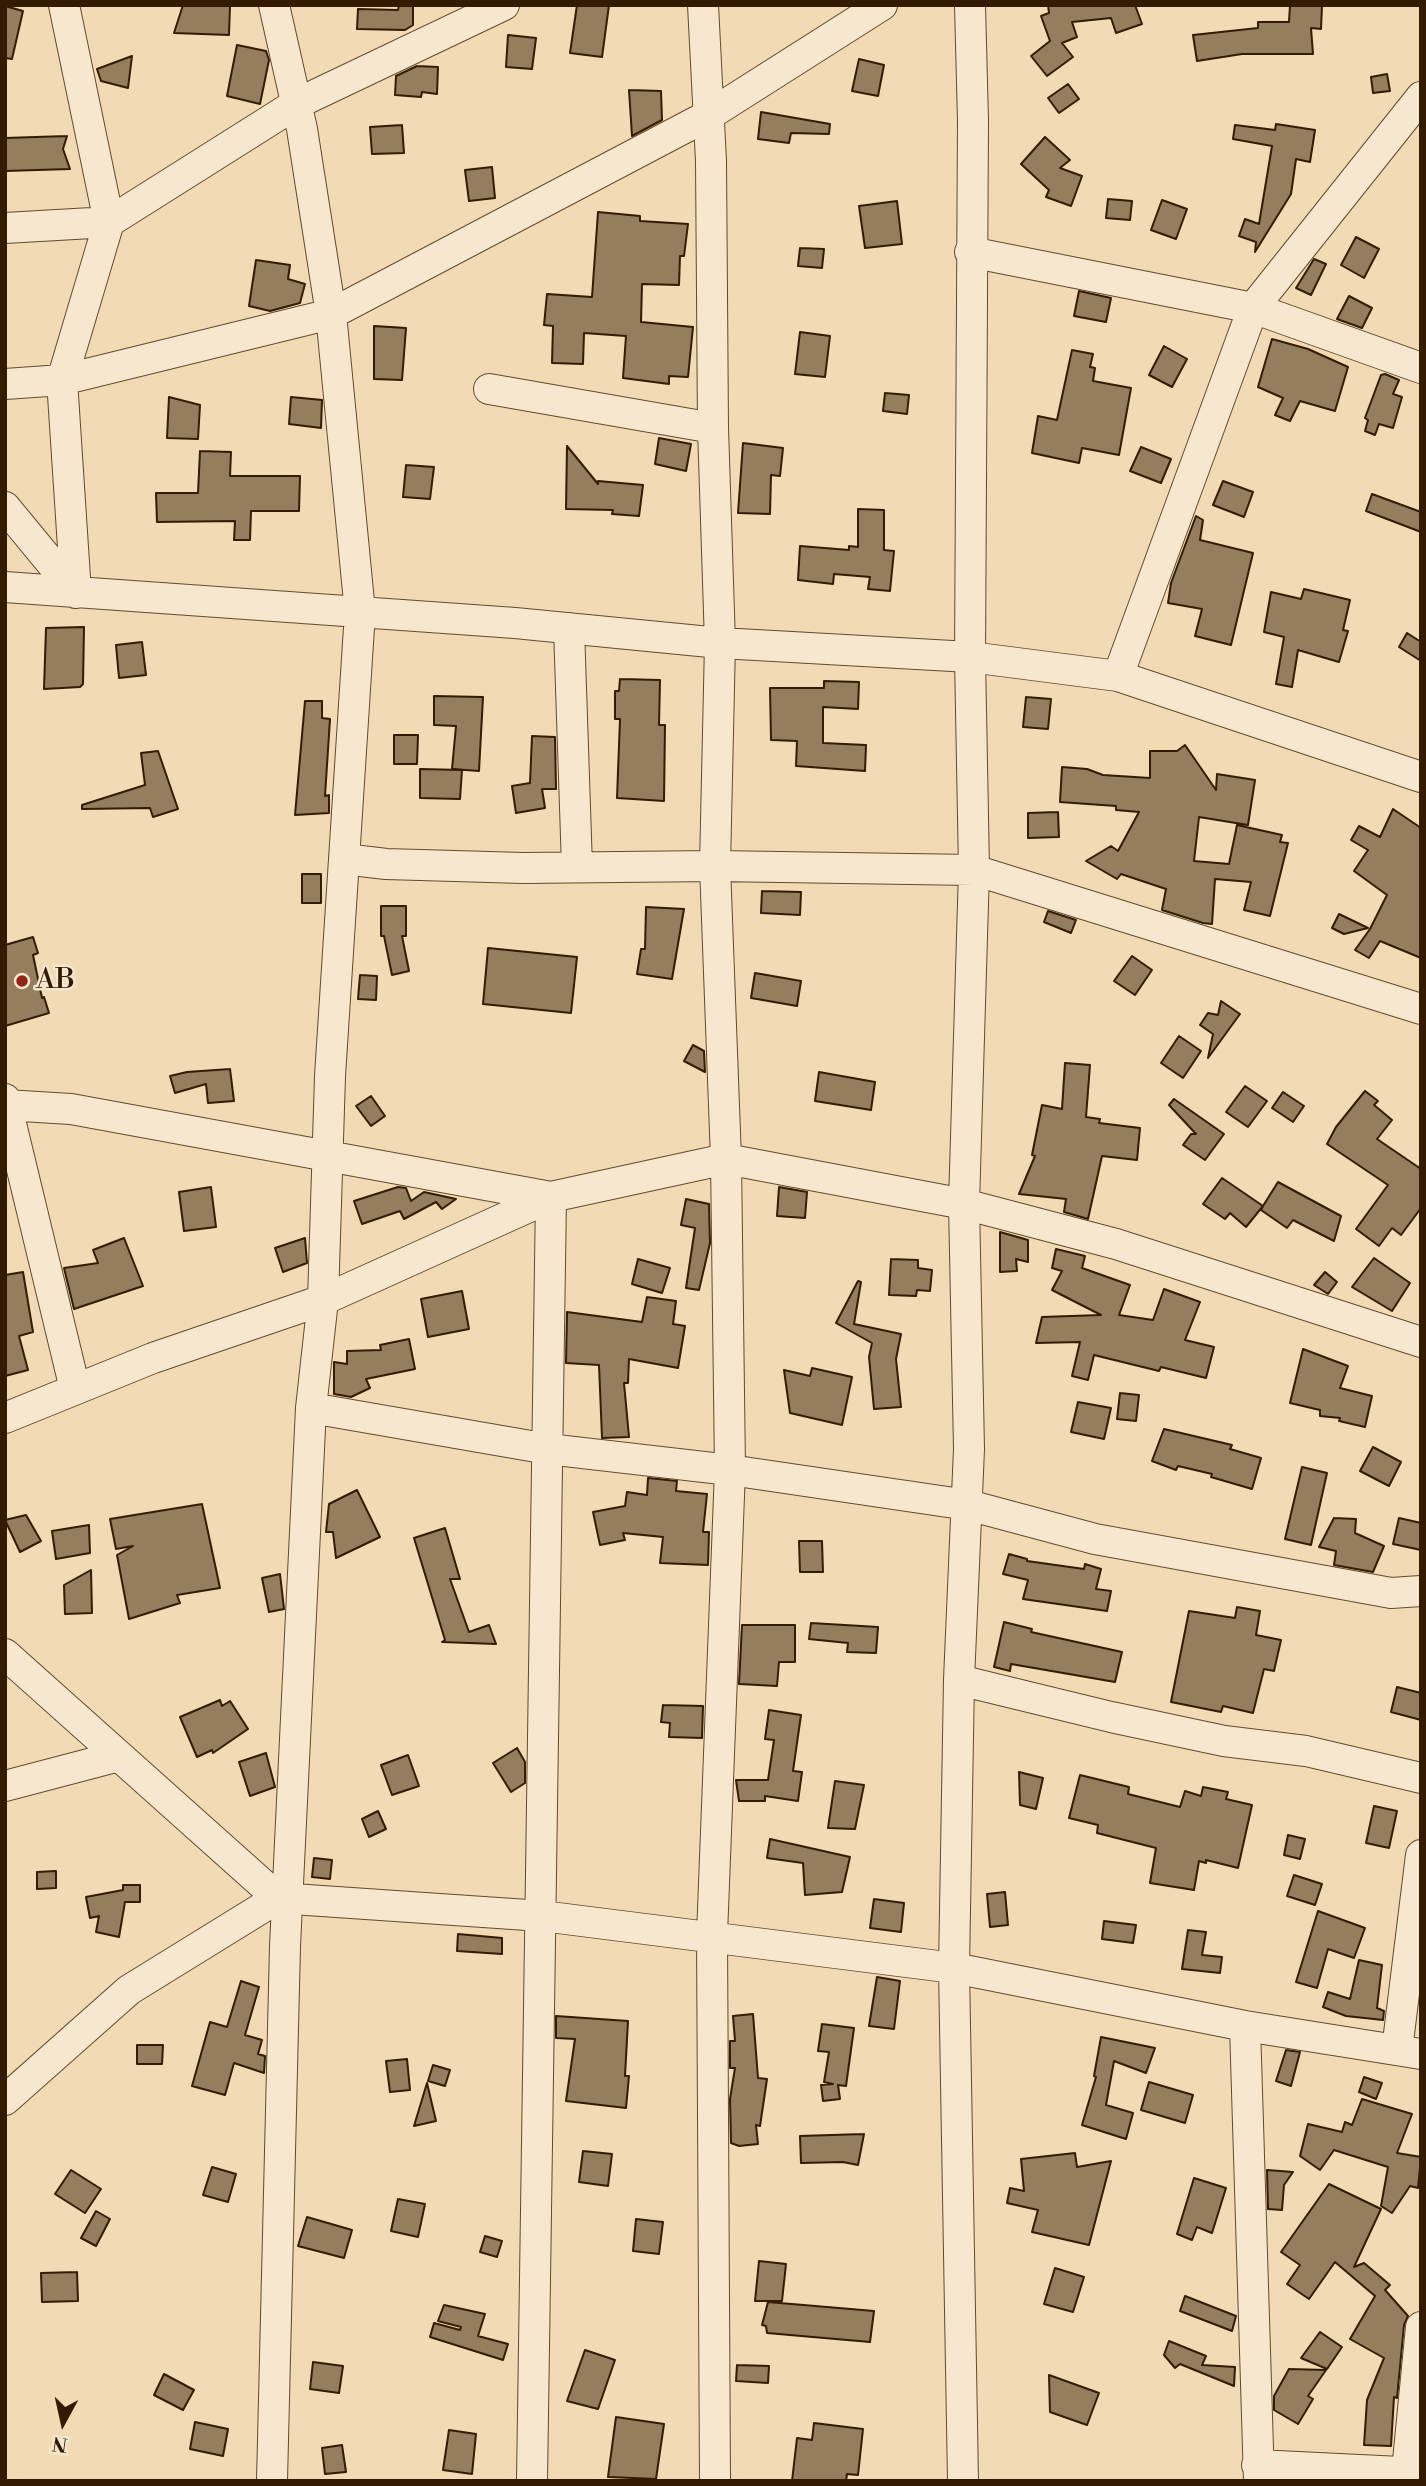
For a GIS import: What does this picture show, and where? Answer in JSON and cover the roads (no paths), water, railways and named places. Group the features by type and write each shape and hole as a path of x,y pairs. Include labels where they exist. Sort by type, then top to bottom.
{"street":[{"path":"64,5 109,222 62,380 76,593"},
{"path":"272,2481 283,1898 311,1408 323,1300 327,1156 360,612 331,314 296,104 274,5"},
{"path":"5,228 109,222 296,104 504,5"},
{"path":"703,5 709,116 713,428 720,643 715,866 726,1159 730,1470 712,1935 715,2481"},
{"path":"5,384 62,380 331,314 709,116 882,5"},
{"path":"963,2481 954,1968 959,1680 968,1505 964,1204 974,870 970,657 970,252 973,121 970,5"},
{"path":"1118,676 1252,308 1421,97"},
{"path":"970,252 1252,308 1421,368"},
{"path":"489,390 713,428"},
{"path":"5,507 76,593"},
{"path":"5,587 569,628 720,643 970,657 1118,676 1421,777"},
{"path":"569,628 577,867"},
{"path":"344,859 386,864 974,870 1421,1009"},
{"path":"75,1390 6,1103 71,1109 551,1197"},
{"path":"5,1418 153,1358 323,1300 551,1197 726,1159 964,1204 1116,1244 1418,1335"},
{"path":"532,2481 551,1197"},
{"path":"311,1408 548,1449 730,1470 968,1505 1094,1539 1391,1593 1421,1591"},
{"path":"5,1654 283,1898"},
{"path":"959,1680 1224,1741 1306,1751 1421,1778"},
{"path":"5,1786 119,1756"},
{"path":"5,2100 129,1990 283,1898 542,1916 712,1935 954,1968 1245,2026 1409,2052 1421,1855"},
{"path":"1245,2026 1258,2473 1414,2472 1421,2327"}],"place":[{"name":"AB","path":"22,981"}]}
